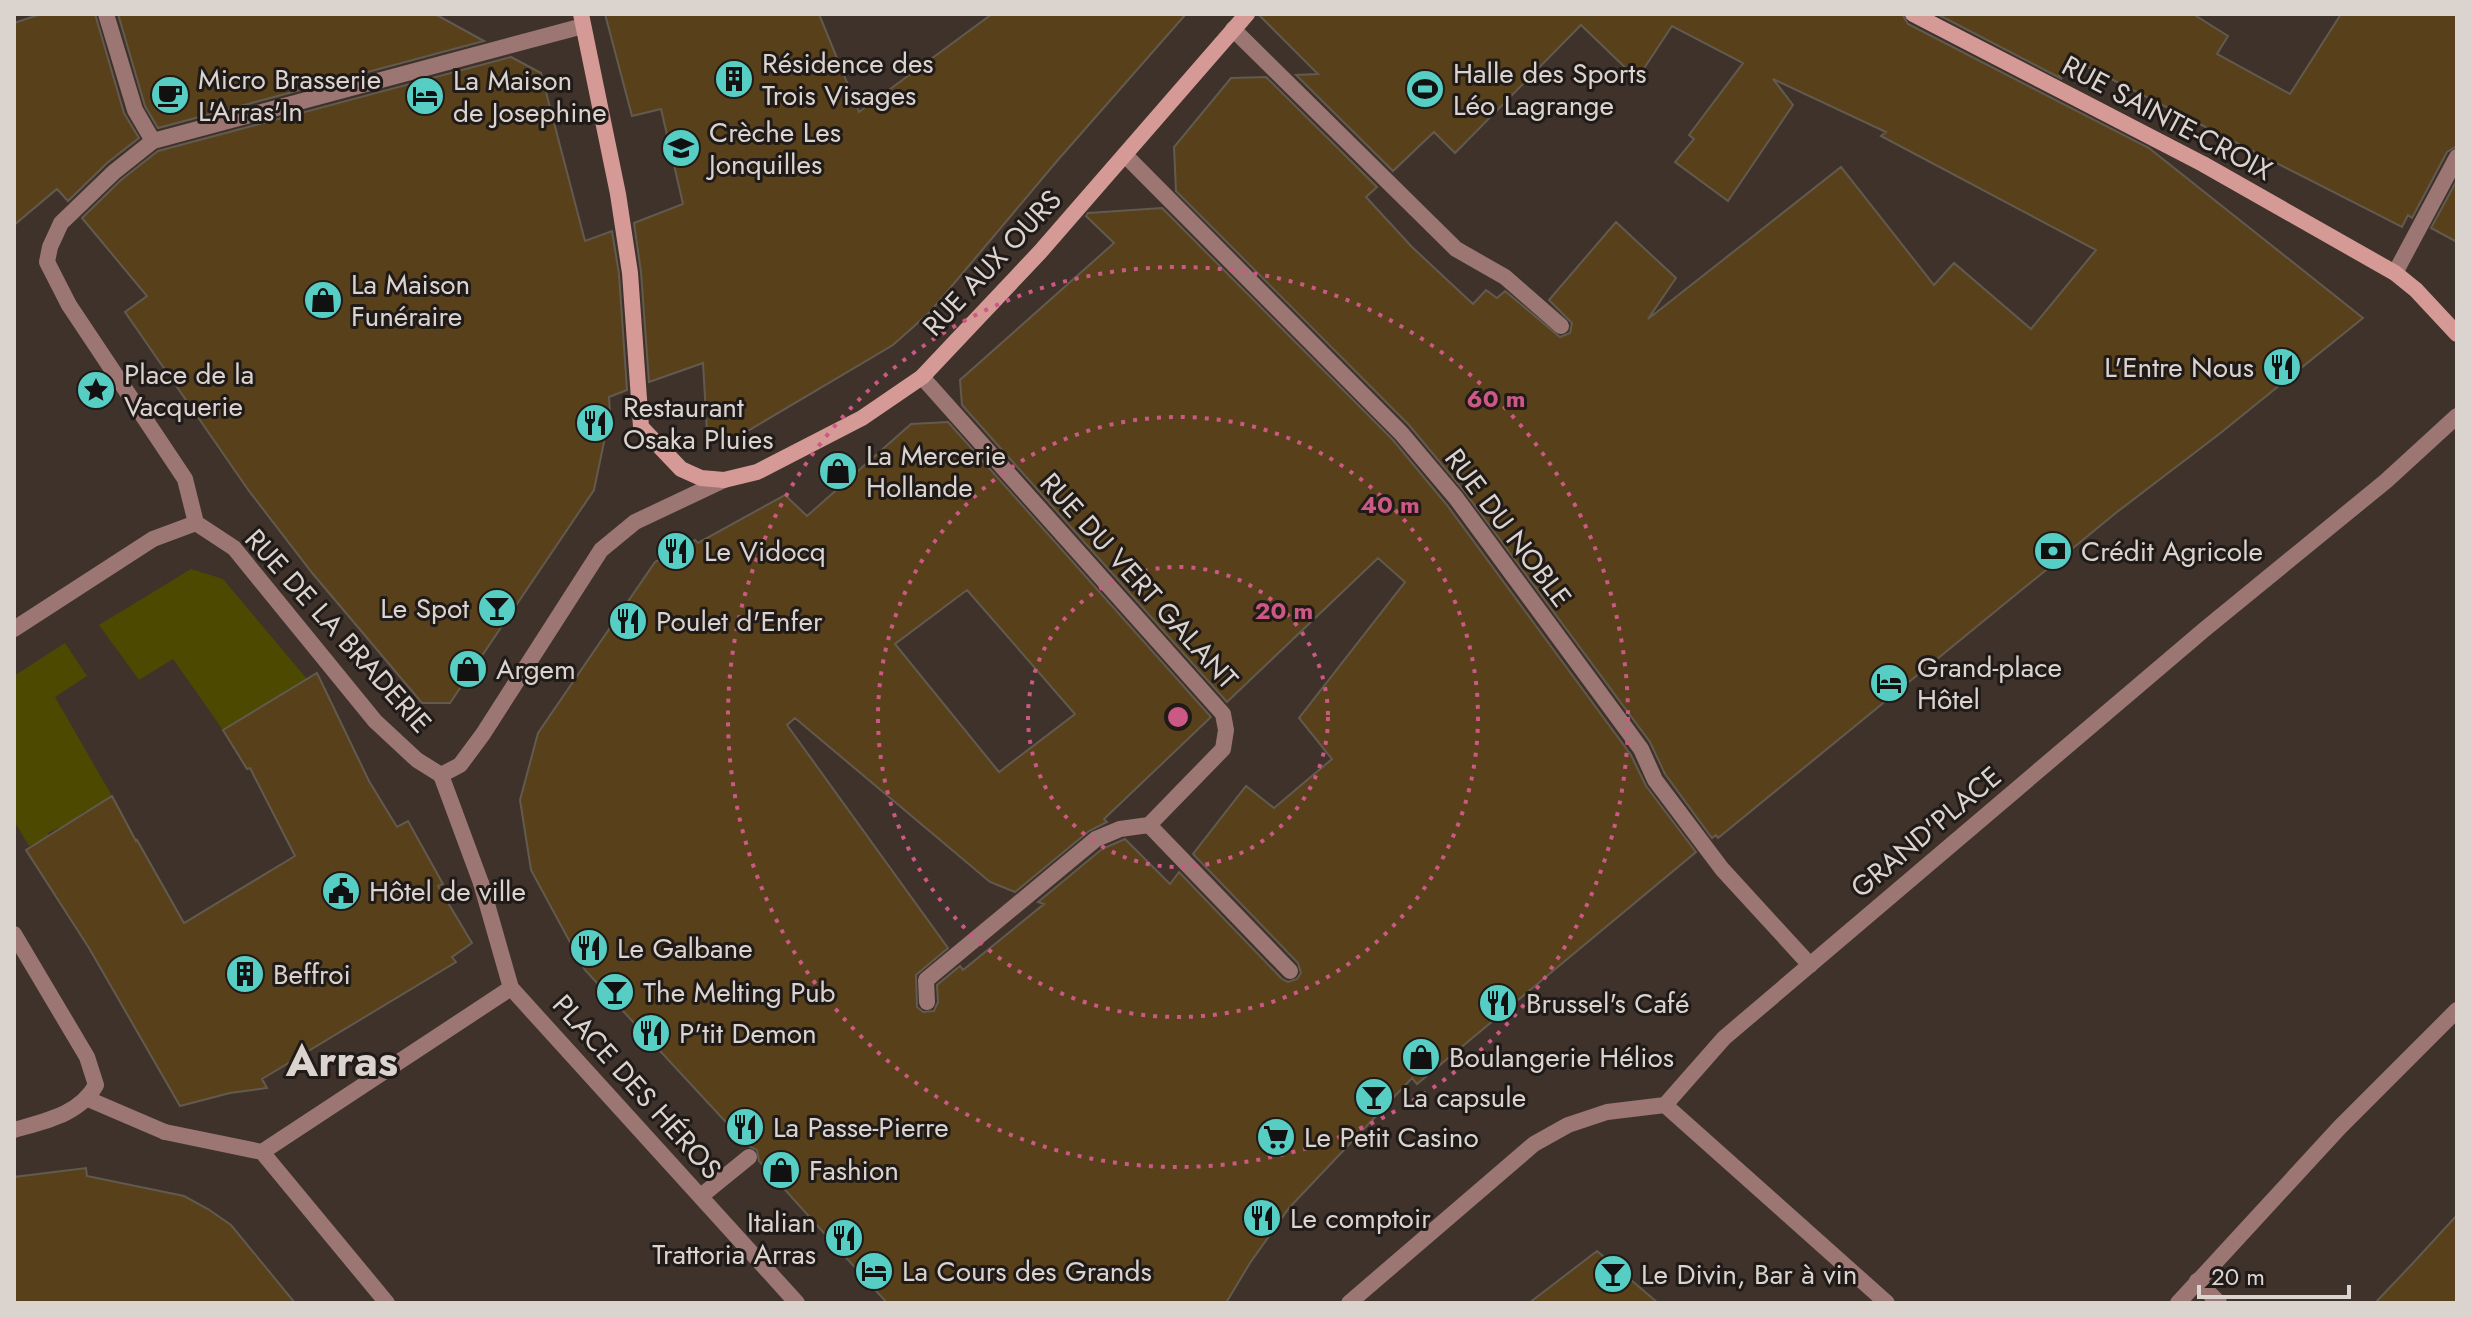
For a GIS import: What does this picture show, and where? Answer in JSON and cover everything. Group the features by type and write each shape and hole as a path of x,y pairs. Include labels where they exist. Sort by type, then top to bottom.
{"street":[{"path":"106,14 135,110 153,141"},
{"name":"RUE AUX OURS","path":"724,480 757,472 862,418 922,377 988,309 1247,14"},
{"name":"RUE SAINTE-CROIX","path":"1913,14 2203,164 2395,273 2416,290 2457,334"},
{"path":"14,629 142,545 196,523 185,479 69,305 47,262 61,223 114,172 153,141 582,20 618,194 630,273 641,427 681,469 701,478 724,480"},
{"path":"1233,29 1456,249 1505,277 1561,326"},
{"name":"RUE DU NOBLE","path":"1125,155 1410,443 1456,498 1633,738 1655,780 1722,869 1810,965"},
{"path":"2395,273 2457,157"},
{"name":"RUE DU VERT GALANT","path":"922,377 1223,714 1226,730 1223,749 1149,825"},
{"name":"GRAND'PLACE","path":"1665,1105 1724,1038 2194,638 2386,481 2457,416"},
{"path":"441,775 460,765 468,755 601,550 635,522 724,480"},
{"name":"RUE DE LA BRADERIE","path":"196,523 234,548 375,721 417,760 441,775"},
{"name":"PLACE DES HÉROS","path":"441,775 481,883 511,988 797,1303"},
{"path":"927,1002 926,980 1096,839 1120,829 1149,825 1290,971"},
{"path":"14,934 87,1057 96,1085 88,1099 62,1116 14,1130"},
{"path":"262,1152 511,988"},
{"path":"2178,1303 2340,1127 2457,1010"},
{"path":"88,1099 165,1132 262,1152 387,1303"},
{"path":"1349,1303 1534,1144 1568,1125 1607,1112 1665,1105 1887,1303"},
{"path":"701,1196 749,1157"},
{"path":"2197,1281 2219,1303"}],"shaded area":[{"path":"191,569 223,579 307,679 302,682 303,686 223,730 173,659 139,680 99,625"},
{"path":"65,643 87,676 55,697 112,796 87,814 85,811 77,817 78,821 60,831 58,828 48,833 49,838 29,846 14,821 14,676"}],"building":[{"path":"41,14 95,14 124,113 139,138 107,163 68,201 57,189 14,225 14,23"},
{"path":"118,14 435,14 484,41 158,128 145,106"},
{"path":"605,14 819,14 859,112 992,14 1186,14 930,312 893,345 729,442 707,432 703,363 649,382 634,223 683,204 661,109 632,116"},
{"path":"1258,14 1902,14 1908,24 2149,148 2363,318 2117,512 1718,838 1716,835 1712,838 1665,774 1650,742 1464,491 1409,425 1176,191 1174,147 1231,78 1266,77 1377,187 1366,197 1412,247 1473,304 1486,290 1497,298 1505,291 1560,337 1570,333 1572,323 1549,300 1616,222 1676,278 1648,319 1841,167 1934,285 1954,263 2031,329 2096,250 1881,136 1886,132 1773,79 1793,105 1728,201 1675,162 1694,139 1689,135 1743,63 1672,26 1637,79 1581,25 1455,153 1434,132 1393,171 1296,75 1318,74"},
{"path":"1937,14 2193,14 2228,36 2217,54 2290,94 2341,14 2457,14 2457,146 2447,152 2412,218 2408,215 2402,227 2070,58 2059,76 2062,79"},
{"path":"511,57 541,73 585,241 612,231 619,274 627,390 609,397 610,413 594,490 450,703 422,703 313,574 249,491 125,312 147,296 82,218 121,180 158,151"},
{"path":"2457,180 2457,242 2431,228"},
{"path":"1162,208 1393,440 1447,505 1631,755 1646,786 1696,852 1417,1084 1412,1078 1289,1208 1226,1303 887,1303 759,1161 757,1150 748,1146 585,970 531,870 520,800 538,733 655,562 695,540 698,543 785,495 807,516 911,424 948,422 1211,717 1104,819 1107,822 1089,831 1015,892 990,882 795,718 787,725 948,948 916,975 917,1007 923,1012 934,1011 938,1002 937,985 960,966 963,970 1044,904 1038,902 1102,849 1125,839 1170,884 1179,872 1282,979 1288,982 1297,979 1301,973 1298,963 1193,854 1246,786 1274,808 1332,759 1299,718 1405,582 1378,558 1227,702 962,405 960,380 1114,243 1086,216 1088,213","holes":["967,590 1075,714 999,772 895,644"]},
{"name":"Hôtel de ville","path":"317,673 369,781 397,827 408,821 443,884 438,886 472,943 452,957 456,962 262,1079 267,1088 230,1093 180,1106 89,948 26,850 112,796 184,923 295,856 250,768 247,769 223,730"},
{"path":"86,1168 87,1176 184,1196 208,1209 231,1225 295,1303 14,1303 14,1177"},
{"path":"2457,1215 2457,1303 2375,1303 2413,1263"},
{"path":"1597,1251 1658,1303 1529,1303"}],"place":[{"name":"Résidence des Trois Visages","path":"734,79"},
{"name":"Halle des Sports Léo Lagrange","path":"1425,89"},
{"name":"Micro Brasserie L'Arras'In","path":"170,95"},
{"name":"La Maison de Josephine","path":"425,96"},
{"name":"Crèche Les Jonquilles","path":"681,148"},
{"name":"La Maison Funéraire","path":"323,300"},
{"name":"L'Entre Nous","path":"2282,367"},
{"name":"Place de la Vacquerie","path":"96,390"},
{"name":"Restaurant Osaka Pluies","path":"595,423"},
{"name":"La Mercerie Hollande","path":"838,471"},
{"name":"Le Vidocq","path":"676,551"},
{"name":"Crédit Agricole","path":"2053,551"},
{"name":"Le Spot","path":"497,608"},
{"name":"Poulet d'Enfer","path":"628,621"},
{"name":"Argem","path":"468,669"},
{"name":"Grand-place Hôtel","path":"1889,683"},
{"name":"Hôtel de ville","path":"341,891"},
{"name":"Le Galbane","path":"589,948"},
{"name":"Beffroi","path":"245,974"},
{"name":"The Melting Pub","path":"615,992"},
{"name":"Brussel's Café","path":"1498,1003"},
{"name":"P'tit Demon","path":"651,1033"},
{"name":"Boulangerie Hélios","path":"1421,1057"},
{"name":"La capsule","path":"1374,1097"},
{"name":"La Passe-Pierre","path":"745,1127"},
{"name":"Le Petit Casino","path":"1276,1137"},
{"name":"Fashion","path":"781,1170"},
{"name":"Le comptoir","path":"1262,1218"},
{"name":"Italian Trattoria Arras","path":"844,1238"},
{"name":"La Cours des Grands","path":"874,1271"},
{"name":"Le Divin, Bar à vin","path":"1613,1274"}],"district":[{"name":"Arras","path":"342,1061"}]}
